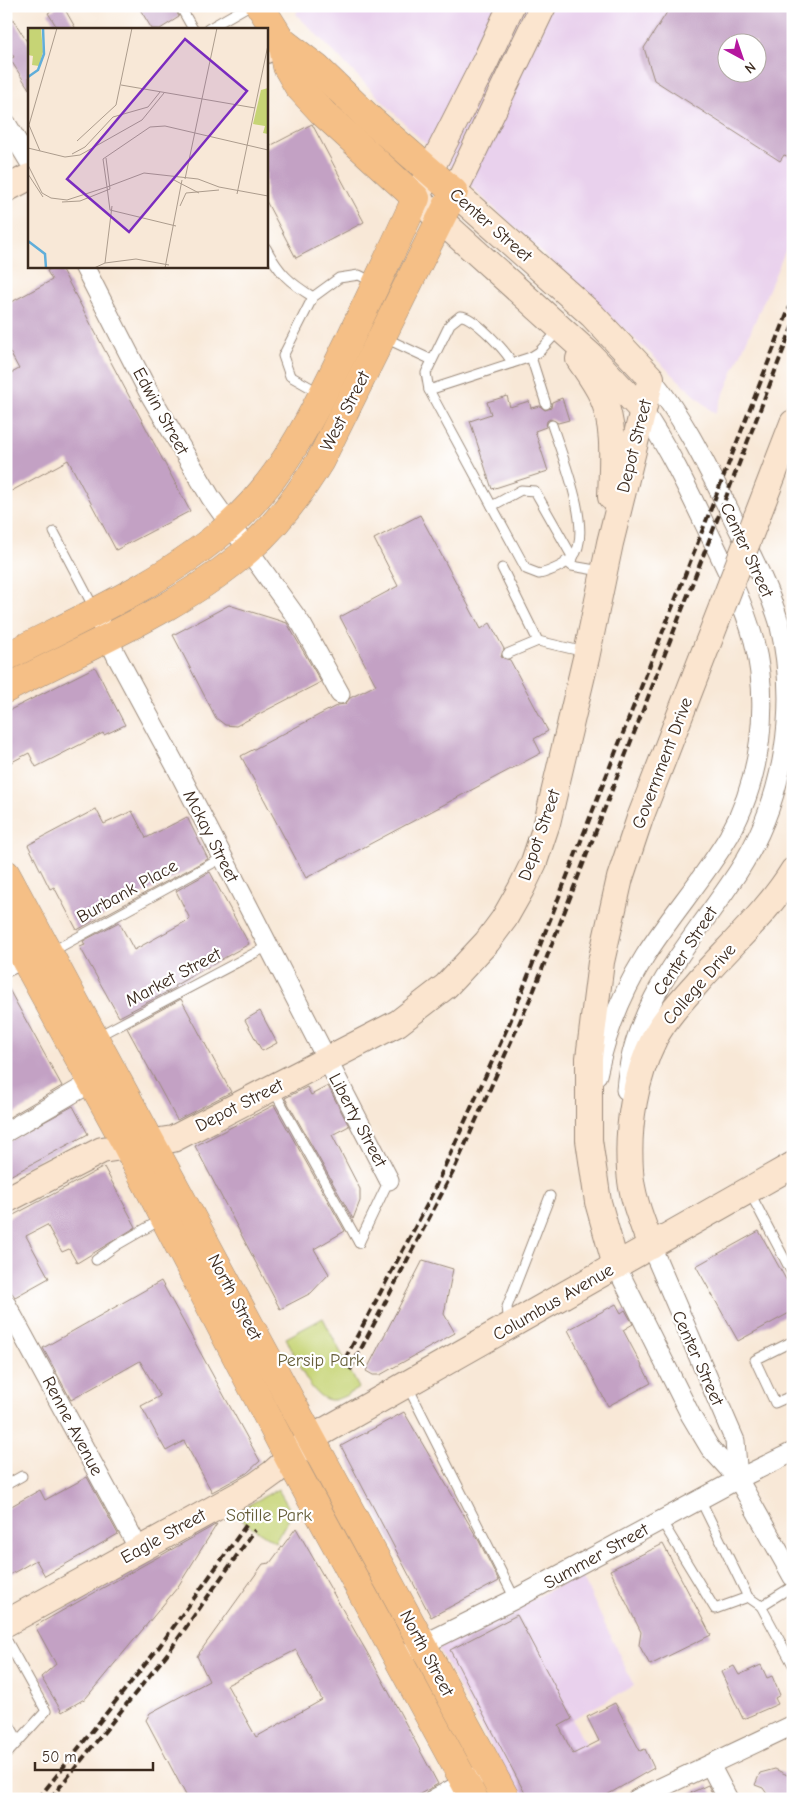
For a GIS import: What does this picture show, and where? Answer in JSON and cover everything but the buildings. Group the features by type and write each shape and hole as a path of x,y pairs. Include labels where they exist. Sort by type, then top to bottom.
{"main road":[{"name":"Center Street","path":"260,6 268,28"},
{"name":"Center Street","path":"268,28 274,45 298,86 323,113 416,198"},
{"name":"Center Street","path":"274,45 317,68 370,119 454,192"},
{"name":"West Street","path":"6,689 188,594 249,549 283,514 312,475 454,192"},
{"name":"West Street","path":"6,657 95,611 184,560 230,525 254,502 276,475 295,446 323,394 377,284 416,198"},
{"name":"North Street","path":"6,874 27,959 95,1038 139,1145 164,1218 290,1460 470,1790"},
{"name":"North Street","path":"6,925 27,959 92,1082 139,1145 312,1438 506,1799"}],"street":[{"name":"West Street","path":"416,198 498,36 510,6"},
{"name":"West Street","path":"454,192 543,6"},
{"path":"6,123 28,159"},
{"path":"6,189 28,178"},
{"name":"Center Street","path":"454,192 592,315 651,378 691,434 764,584 779,624 784,644 790,690 789,714 782,770 766,821 739,870 668,971 642,1020 629,1065 626,1084 625,1127 630,1171 638,1209 651,1246 735,1441 738,1478"},
{"name":"Center Street","path":"416,198 591,356 643,411 681,475 746,617 758,661 762,717 759,746 744,805 730,835 652,945 629,984 604,1047 589,1118 594,1183 616,1266 696,1424 710,1448 738,1478 793,1576"},
{"name":"Edwin Street","path":"85,268 148,393 210,498 249,549 302,625 340,694"},
{"name":"Depot Street","path":"561,330 597,386 609,421 612,459 610,543"},
{"name":"Depot Street","path":"6,1200 102,1150 173,1139 398,1023 424,1005 467,965 504,918 534,862 547,823 610,543 651,378"},
{"name":"Government Drive","path":"589,1118 590,1058 596,998 604,942 620,878 640,818 793,423"},
{"name":"Mckay Street","path":"95,611 326,1061"},
{"name":"College Drive","path":"630,1171 630,1127 634,1104 639,1079 656,1036 680,1002 773,900 793,871"},
{"name":"Liberty Street","path":"326,1061 389,1180"},
{"path":"6,1132 92,1082"},
{"name":"Columbus Avenue","path":"312,1438 793,1165"},
{"name":"Renne Avenue","path":"6,1304 139,1549"},
{"name":"Eagle Street","path":"6,1623 255,1486 290,1460 312,1438"},
{"name":"Summer Street","path":"397,1658 515,1600 738,1478 793,1452"},
{"path":"636,1799 793,1725"},
{"path":"710,1764 728,1799"},
{"path":"434,1799 470,1790 490,1770"}],"lane":[{"path":"180,6 192,28"},
{"path":"210,28 248,6"},
{"path":"268,252 276,266 288,280 313,297"},
{"path":"323,394 290,376 284,356 313,297 339,278 359,275 377,284"},
{"path":"512,363 508,353 464,315 455,318 450,324 426,372 429,390 526,569 539,574 569,560 576,552 581,524 552,425"},
{"path":"429,390 531,357 539,352 561,330"},
{"path":"383,336 432,360"},
{"path":"531,357 546,404"},
{"path":"492,506 522,490 535,491 572,566 604,572"},
{"path":"54,532 95,611"},
{"path":"502,568 538,642"},
{"path":"507,654 538,642 587,652"},
{"name":"Burbank Place","path":"27,959 222,858"},
{"name":"Market Street","path":"95,1038 268,946"},
{"path":"272,1088 359,1244 389,1180"},
{"path":"748,1190 793,1275"},
{"path":"509,1327 507,1308 550,1196"},
{"path":"96,1260 117,1245 164,1218"},
{"path":"793,1341 755,1360 775,1403 793,1395"},
{"path":"407,1385 515,1600"},
{"path":"6,1485 22,1476"},
{"path":"700,1499 748,1597 761,1606 793,1665"},
{"path":"660,1520 715,1610 748,1597"},
{"path":"761,1606 793,1586"},
{"path":"6,1639 46,1711 6,1755"},
{"path":"6,1719 18,1740"}],"shaded area":[{"path":"300,6 793,6 793,233 715,414 415,134 296,14"},
{"path":"581,1574 634,1686 572,1719 614,1799 520,1799 438,1648"}],"green space":[{"name":"Persip Park","path":"323,1318 359,1388 334,1400 326,1399 311,1386 286,1338"},
{"name":"Sotille Park","path":"278,1489 292,1513 275,1542 232,1514"}],"railway":[{"path":"345,1359 428,1203 510,1022 793,299"},
{"path":"350,1370 453,1172 534,990 793,325"},
{"path":"38,1799 159,1647 247,1524"},
{"path":"50,1799 167,1654 255,1530"}]}
